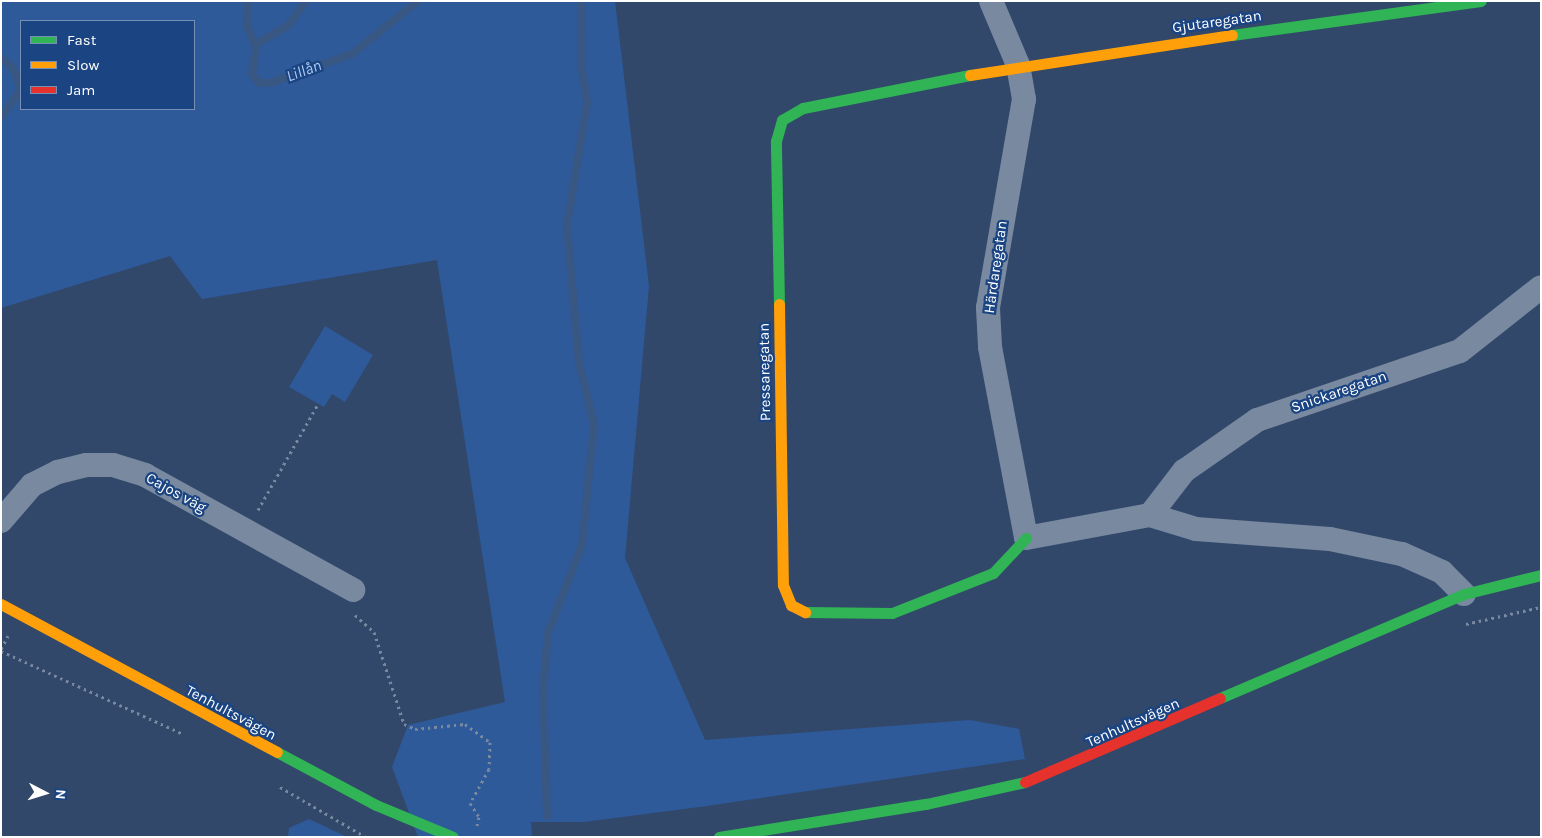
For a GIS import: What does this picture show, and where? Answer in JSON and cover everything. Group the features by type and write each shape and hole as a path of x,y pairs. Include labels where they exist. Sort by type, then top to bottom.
{"street":[{"name":"Härdaregatan","path":"991,1 1018,65 1024,98 988,308 990,348 1026,538"},
{"name":"Gjutaregatan","path":"1018,65 1481,1"},
{"name":"Pressaregatan","path":"1018,65 803,108 782,120 776,141 782,585 791,605 810,614 892,613 993,573 1026,538"},
{"name":"Snickaregatan","path":"1150,516 1184,471 1257,420 1460,351 1541,286"},
{"name":"Cajos väg","path":"1,521 32,485 58,472 86,465 113,465 145,475 353,590"},
{"path":"1026,538 1150,516 1196,529 1330,539 1402,554 1442,572 1464,594"},
{"name":"Tenhultsvägen","path":"719,837 926,804 1038,779 1464,594 1540,580"},
{"name":"Tenhultsvägen","path":"1,604 413,829 453,837"}],"path":[{"path":"246,532 318,404"},
{"path":"353,590 351,613 369,624 374,632 404,724 422,729 465,724 490,742 489,769 470,803 479,817 476,830"},
{"path":"1,651 186,736"},
{"path":"273,782 366,837"}],"shaded area":[{"path":"1,1 615,1 649,286 625,558 705,740 970,720 1019,729 1025,759 707,806 584,822 531,822 532,837 418,837 392,767 408,725 505,702 437,260 202,299 170,256 1,308"},
{"path":"325,326 373,355 345,402 332,394 324,407 289,387"},
{"path":"309,819 347,837 288,837 289,828"}],"waterway":[{"name":"Lillån","path":"248,1 247,25 256,48 252,74 259,83 270,83 352,54 418,1"},
{"path":"256,44 289,25 306,1"},
{"path":"547,816 543,689 548,633 582,545 594,424 579,363 567,226 587,102 581,66 582,1"},
{"name":"Lillån","path":"1,58 13,68 20,86"},
{"name":"Lillån","path":"1,117 20,90"}],"traffic: fast":[{"path":"1232,35 1481,1"},
{"path":"779,304 776,141 782,120 803,108 970,75"},
{"path":"805,612 892,613 993,573 1026,538"},
{"path":"1220,698 1464,594 1541,575"},
{"path":"277,752 376,805 453,837"},
{"path":"719,837 926,804 1025,782"}],"traffic: slow":[{"path":"970,75 1232,35"},
{"path":"779,304 783,585 791,605 805,612"},
{"path":"1,604 277,752"}],"traffic: jam":[{"path":"1025,782 1220,698"}]}
